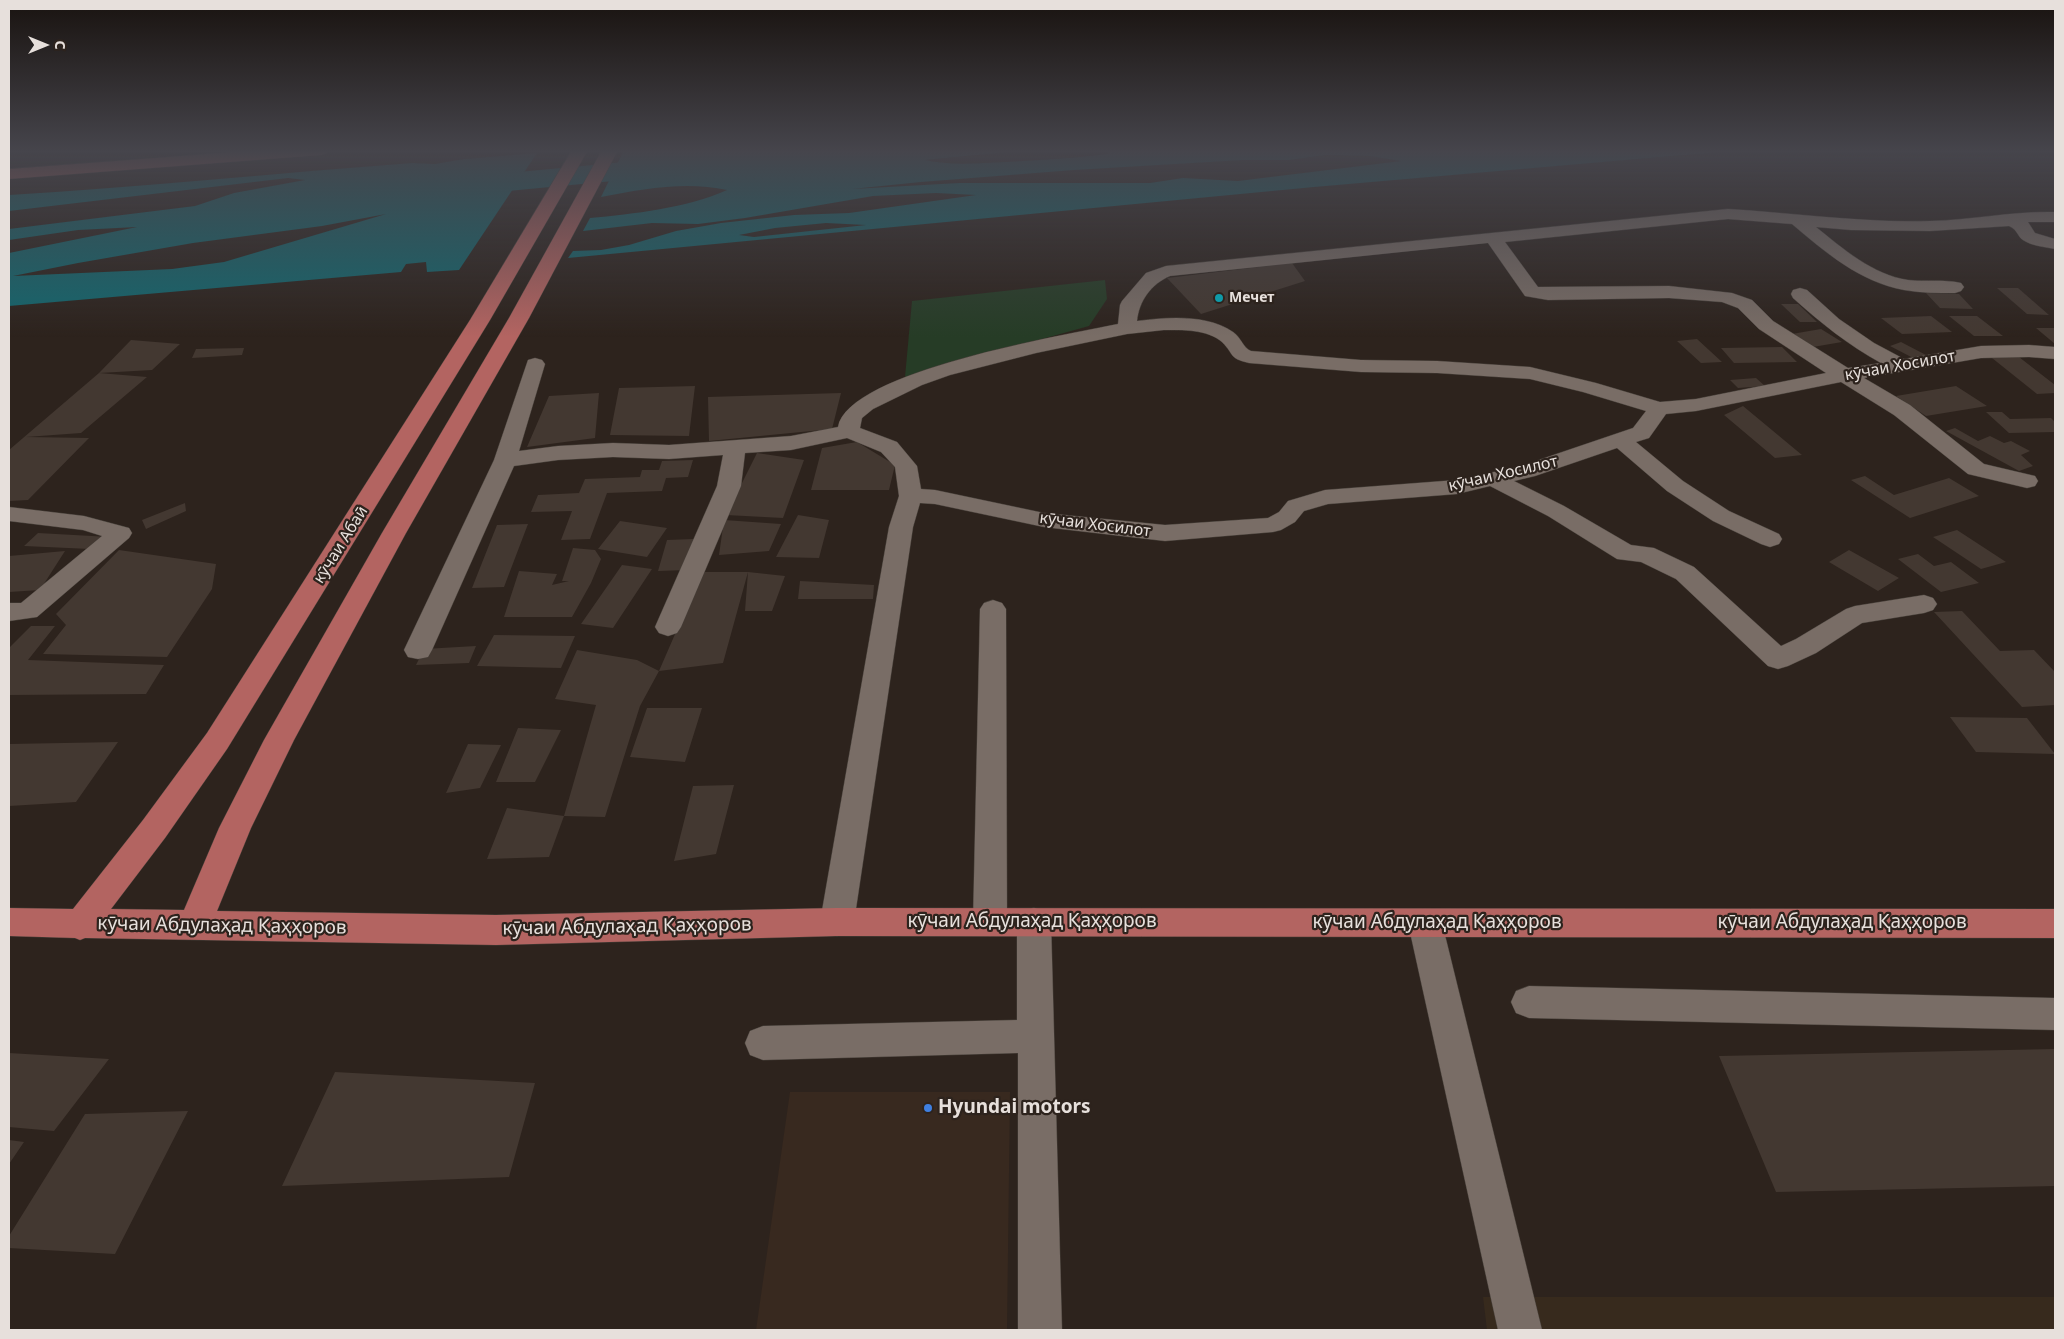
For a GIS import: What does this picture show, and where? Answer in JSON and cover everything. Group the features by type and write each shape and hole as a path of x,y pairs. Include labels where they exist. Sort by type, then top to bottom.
{"main road":[{"name":"кӯчаи Абаӣ","path":"80,925 154,830 217,741 480,320 543,212"},
{"path":"194,925 235,828 279,740 394,534 519,318 576,212"},
{"name":"кӯчаи Абдулаҳад Қаҳҳоров","path":"9,922 80,925 496,930 837,922 2055,924"}],"street":[{"path":"1127,328 1129,305 1152,277 1166,272 1706,215 1772,216 1851,225 1930,226 2002,220 2016,217 2055,217"},
{"path":"1798,220 1828,244 1871,273 1892,282 1926,287 1955,287"},
{"path":"2002,220 2013,221 2023,226 2028,236 2039,241 2055,244"},
{"path":"1493,238 1532,292 1548,294 1669,292 1725,296 1745,304 1766,325 1902,410 1976,469 2027,481"},
{"path":"1800,294 1832,324 1867,347 1902,366"},
{"path":"849,431 854,414 868,403 915,379 1020,351 1150,324 1186,324 1220,332 1233,343 1240,354 1249,357 1361,366 1455,368 1530,373 1589,387 1659,408"},
{"name":"кӯчаи Хосилот","path":"911,496 944,499 1044,520 1165,533 1273,525 1287,517 1296,506 1325,497 1457,487 1527,472 1642,433 1659,408 1696,405 1845,375 2003,350 2055,353"},
{"path":"418,650 505,460 535,364"},
{"path":"505,460 558,453 613,450 669,452 791,443 849,431 889,447 906,466 911,496 900,527 837,922"},
{"path":"1621,440 1675,486 1721,516 1770,539"},
{"path":"668,627 729,486 736,447"},
{"path":"1493,479 1556,510 1626,553 1645,554 1685,573 1778,659 1806,646 1855,615 1924,604"},
{"path":"9,514 84,523 120,533 28,611 9,612"},
{"path":"990,922 993,609"},
{"path":"1034,922 1040,1330"},
{"path":"1424,923 1520,1330"},
{"path":"1529,1002 2055,1014"},
{"path":"763,1043 1036,1036"}],"shaded area":[{"name":"Hyundai motors","path":"790,1092 1010,1092 1007,1330 756,1330"},
{"path":"1483,1297 2055,1297 2055,1330 1487,1330"}],"green space":[{"path":"1105,280 1107,299 1089,326 905,377 912,301"}],"water":[{"path":"143,212 497,212 459,270 427,272 426,262 406,264 401,272 9,306 9,253 137,227 78,230 9,240 9,229","holes":["386,214 224,262 172,269 13,276 193,243 322,226"]},
{"path":"638,212 777,212 698,224 652,223 583,231 590,218"},
{"path":"1046,212 568,258 573,251 601,250 629,245 676,231 721,223 794,215","holes":["826,223 866,225 754,237 739,235 775,228"]}],"building":[{"name":"Мечет","path":"1292,263 1305,281 1201,314 1167,278"},
{"path":"1997,288 2018,288 2049,315 2027,314"},
{"path":"1926,293 1959,294 1973,309 1940,308"},
{"path":"1781,304 1798,304 1817,322 1800,322"},
{"path":"1931,316 1952,332 1902,334 1881,318"},
{"path":"1949,316 1977,316 2003,336 1974,336"},
{"path":"2036,328 2055,328 2055,344"},
{"path":"1821,329 1842,342 1807,348 1786,335"},
{"path":"1697,339 1722,362 1701,363 1677,341"},
{"path":"131,340 180,344 152,370 99,373"},
{"path":"1901,342 1926,355 1915,359 1890,346"},
{"path":"1782,347 1797,362 1734,363 1721,348"},
{"path":"244,348 242,355 192,358 196,349"},
{"path":"2019,357 2055,385 2055,393 2037,394 1992,358"},
{"path":"99,373 147,377 81,433 26,437 89,438 28,500 9,501 9,450"},
{"path":"1756,378 1765,386 1738,388 1730,380"},
{"path":"695,386 689,436 610,435 619,388"},
{"path":"1956,386 1987,406 1926,416 1896,396"},
{"path":"599,393 595,438 527,447 549,396"},
{"path":"841,393 832,429 709,441 708,397"},
{"path":"1743,406 1802,455 1775,458 1724,415"},
{"path":"1986,412 2002,412 2010,419 2051,418 2055,422 2055,432 2009,433"},
{"path":"1955,428 1978,441 1990,436 2004,443 2011,441 2030,451 2021,455 2033,466 2019,471 1946,431"},
{"path":"857,442 895,465 889,490 811,490 822,448"},
{"path":"757,453 804,460 783,518 726,515"},
{"path":"693,460 688,477 666,478 662,491 607,493 590,539 561,540 572,511 531,512 538,495 579,493 585,479 640,477 642,470 659,470 662,461"},
{"path":"1865,476 1894,495 1949,478 1979,496 1910,518 1851,480"},
{"path":"185,503 186,511 146,529 142,520"},
{"path":"798,515 829,520 819,558 776,557"},
{"path":"724,520 781,524 769,551 719,555"},
{"path":"620,521 667,528 647,557 598,549"},
{"path":"528,524 504,587 472,588 497,525"},
{"path":"1957,530 2006,562 1981,569 1933,537"},
{"path":"38,533 110,537 90,549 24,546"},
{"path":"694,539 686,570 658,571 667,540"},
{"path":"573,548 595,550 601,559 591,583 572,617 504,617 519,571 557,574 552,585 569,581 562,581"},
{"path":"119,550 216,564 212,589 167,657 43,654 66,625 56,614"},
{"path":"1849,550 1899,578 1878,591 1829,562"},
{"path":"65,551 40,590 9,592 9,556"},
{"path":"1918,554 1934,566 1951,562 1979,583 1941,592 1898,559"},
{"path":"622,565 652,569 613,628 581,624"},
{"path":"702,572 748,572 723,663 659,671"},
{"path":"748,572 785,576 772,611 745,611"},
{"path":"800,581 874,585 873,599 798,599"},
{"path":"1962,611 2000,651 2034,650 2055,672 2055,705 2022,707 1934,612"},
{"path":"31,626 55,626 28,660 164,665 146,694 9,695 9,648"},
{"path":"494,635 575,636 561,668 477,666"},
{"path":"476,646 469,663 416,665 424,649"},
{"path":"577,650 637,660 659,671 640,706 605,817 564,816 596,705 555,699"},
{"path":"647,708 702,708 685,762 630,757"},
{"path":"1950,717 2027,718 2055,754 1976,752"},
{"path":"518,728 561,730 535,782 496,782"},
{"path":"118,742 76,802 9,806 9,744"},
{"path":"468,744 501,745 480,788 446,793"},
{"path":"734,785 716,854 674,861 693,786"},
{"path":"507,808 564,816 549,857 487,859"},
{"path":"2055,1049 2055,1186 1776,1192 1719,1056"},
{"path":"9,1053 109,1059 54,1131 9,1127"},
{"path":"335,1072 535,1083 509,1177 282,1186"},
{"path":"188,1111 115,1254 9,1248 9,1236 85,1114"},
{"path":"9,1140 24,1142 9,1164"}],"place":[{"name":"Мечет","path":"1219,298"},
{"name":"Hyundai motors","path":"928,1108"}]}
